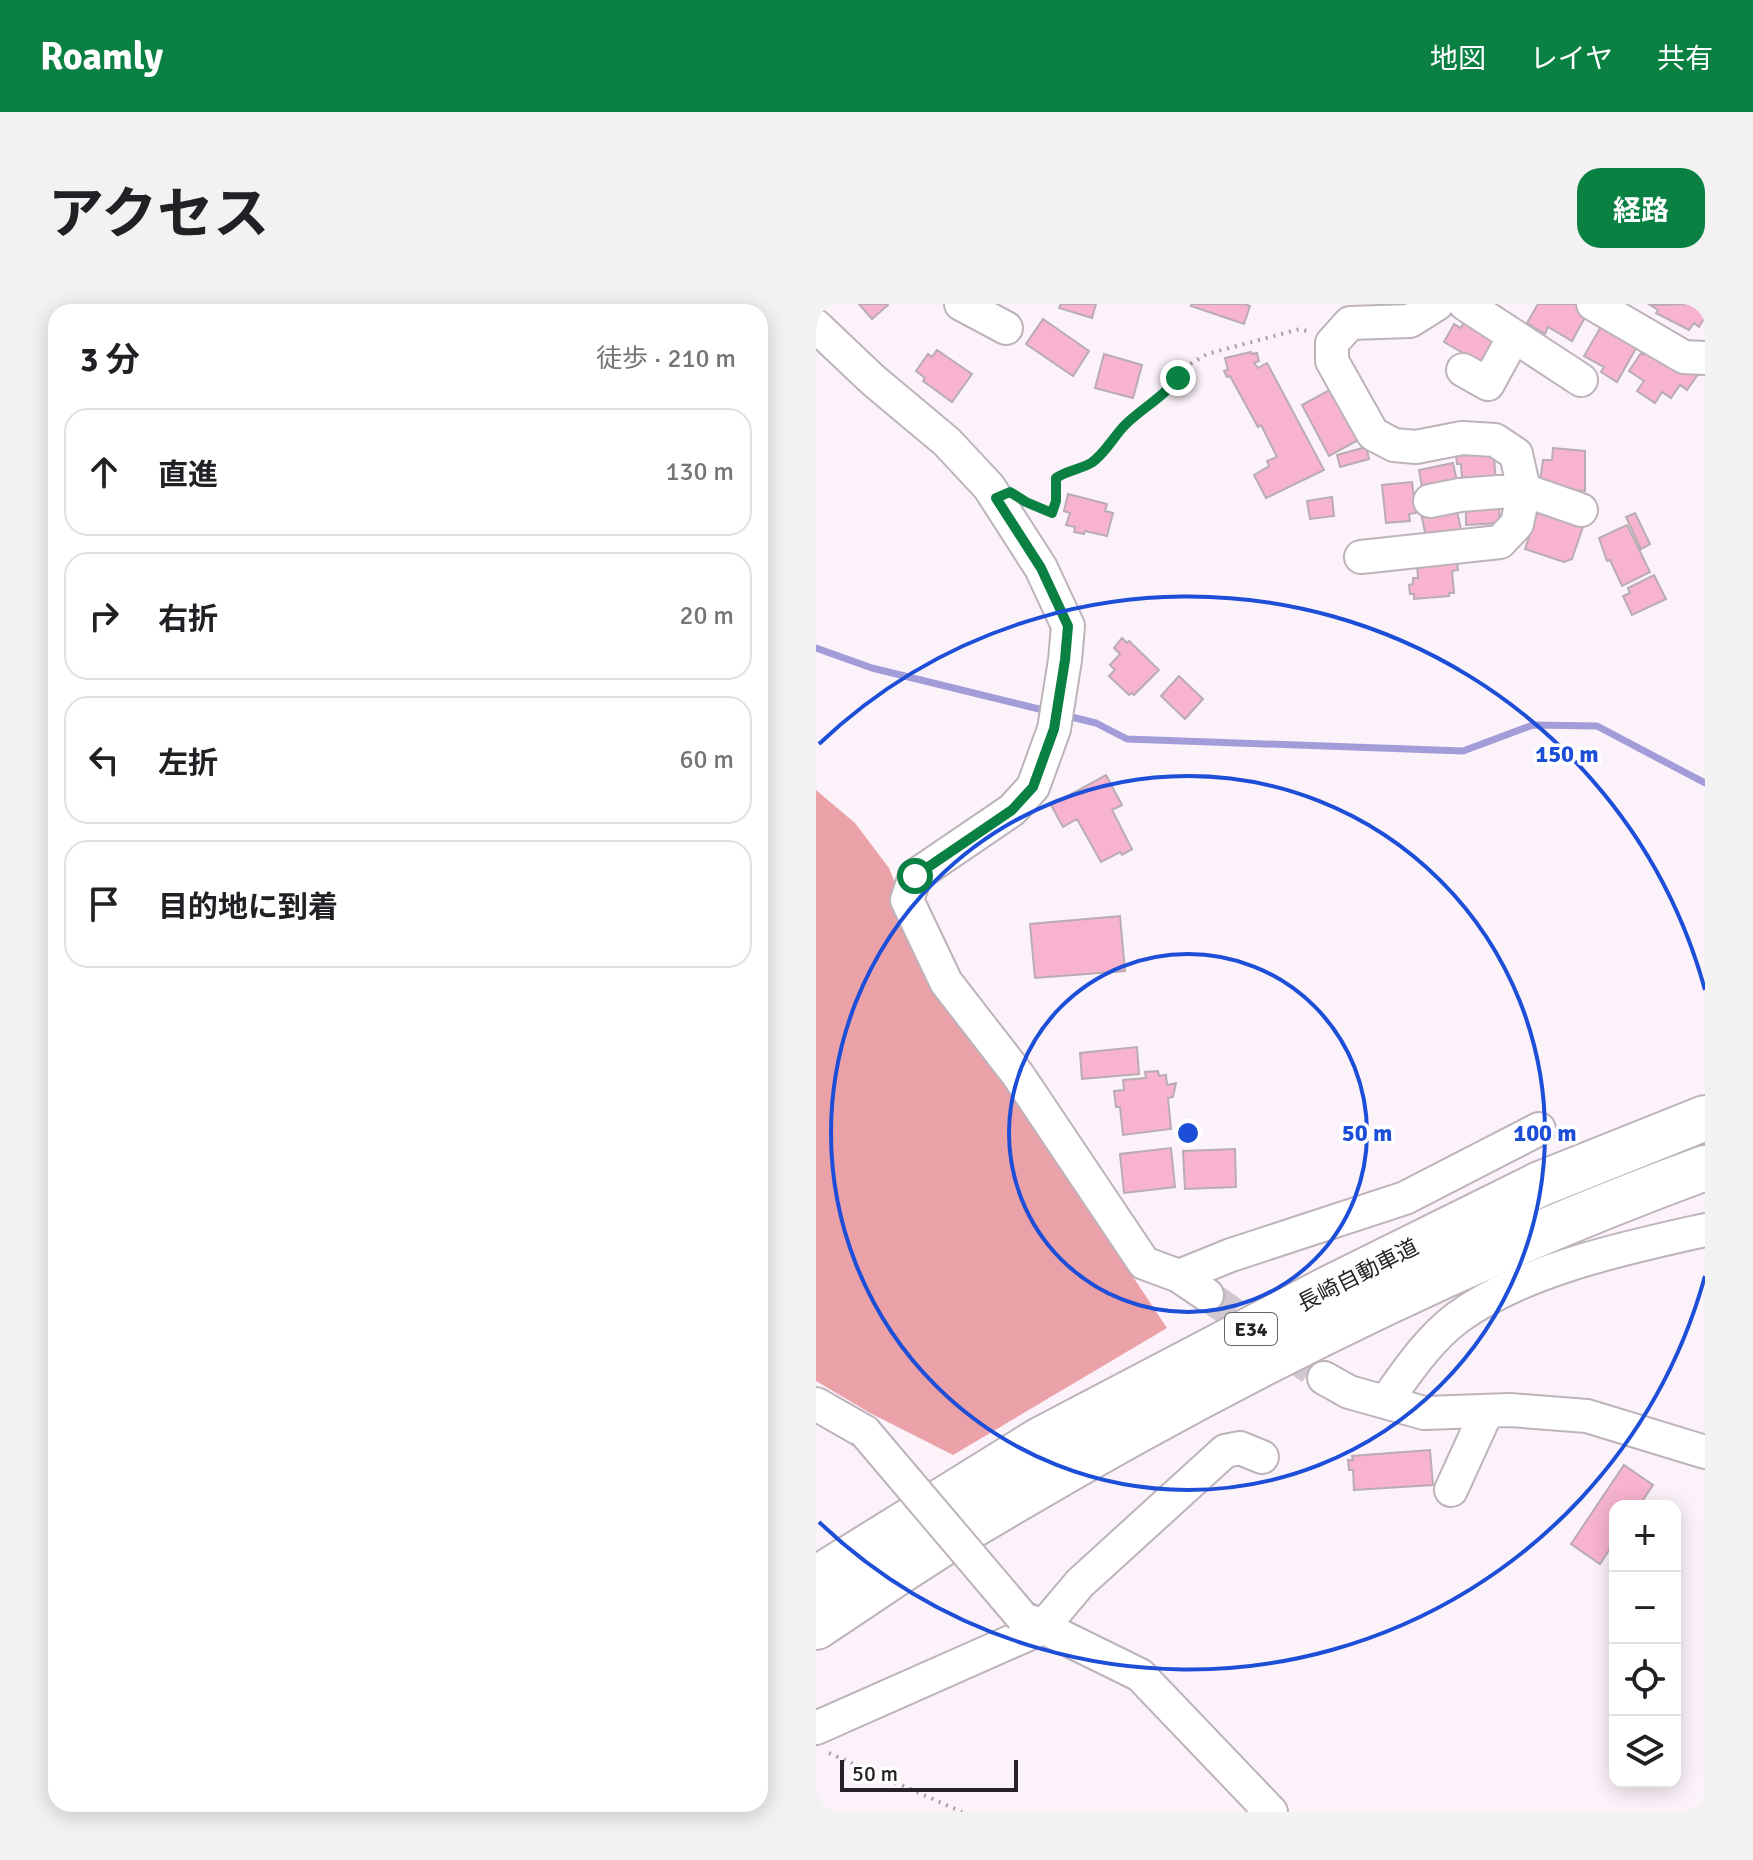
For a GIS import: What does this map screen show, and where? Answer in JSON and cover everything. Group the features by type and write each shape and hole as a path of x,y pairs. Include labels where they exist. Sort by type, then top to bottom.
{"highway":[{"name":"長崎自動車道","path":"816,1579 1040,1440 1328,1289 1540,1184 1705,1118"},
{"name":"長崎自動車道","path":"816,1627 961,1531 1148,1425 1254,1370 1391,1302 1563,1223 1705,1168"}],"street":[{"path":"961,304 1006,328"},
{"path":"1361,557 1500,542 1517,524 1524,490 1516,454 1495,440 1462,438 1416,447 1394,445 1373,434 1332,361 1332,343 1350,323 1410,321 1437,304"},
{"path":"1465,304 1581,380"},
{"path":"1593,304 1684,357 1705,358"},
{"path":"816,326 873,380 947,442 996,498 1041,568 1068,626 1054,729 1033,787 1012,810 915,876 907,900 946,982 1018,1075 1144,1263 1179,1276 1207,1295"},
{"path":"1463,370 1488,384 1514,336"},
{"path":"1430,501 1460,495 1524,490 1581,510"},
{"path":"1179,1276 1231,1255 1405,1198 1539,1129"},
{"path":"1386,1401 1420,1353 1457,1318 1509,1287 1619,1250 1705,1230"},
{"path":"1324,1378 1349,1392 1424,1413 1510,1410 1587,1416 1705,1452"},
{"path":"816,1404 865,1432 1032,1622 1140,1675 1271,1812"},
{"path":"1451,1490 1487,1411"},
{"path":"822,1740 1032,1622 1080,1583 1225,1451 1240,1448 1262,1457"}],"path":[{"path":"996,498 1010,492 1052,513 1056,501 1056,478 1065,471 1081,468 1095,460 1127,423 1171,388 1185,367 1207,354 1300,329 1337,337"},
{"path":"822,1740 962,1812"}],"shaded area":[{"path":"816,790 855,823 889,868 932,974 1167,1328 953,1455 870,1413 816,1381"}],"building":[{"path":"859,304 887,304 888,305 872,319"},
{"path":"1061,304 1096,304 1092,318 1059,308"},
{"path":"1192,304 1244,304 1250,306 1244,324"},
{"path":"1538,304 1574,304 1588,312 1572,341 1548,327 1545,334 1527,323"},
{"path":"1693,304 1705,312 1705,317 1699,327 1694,323 1689,330 1656,313 1658,310 1650,305"},
{"path":"1043,319 1089,351 1073,376 1026,344"},
{"path":"1465,320 1505,347 1487,367 1444,342 1454,324 1461,328"},
{"path":"1603,323 1639,343 1617,382 1601,372 1604,367 1584,356"},
{"path":"1648,348 1699,373 1687,390 1680,385 1671,398 1662,392 1655,403 1637,391 1644,381 1629,371"},
{"path":"937,350 972,374 952,402 923,381 925,378 916,371 928,354 932,357"},
{"path":"1257,353 1259,361 1254,363 1258,368 1267,363 1324,470 1266,498 1254,475 1269,466 1267,461 1277,457 1261,425 1258,427 1230,376 1227,377 1224,371 1228,370 1225,358"},
{"path":"1104,354 1142,365 1133,398 1095,388"},
{"path":"1335,387 1362,438 1329,456 1302,405"},
{"path":"1366,447 1369,459 1340,467 1337,455"},
{"path":"1553,448 1585,451 1585,491 1552,488 1540,482 1543,460 1552,460"},
{"path":"1489,454 1494,457 1496,483 1462,478 1461,464 1457,464 1456,456"},
{"path":"1453,463 1458,486 1423,493 1419,470"},
{"path":"1412,482 1416,513 1409,514 1410,521 1386,523 1382,485"},
{"path":"1068,494 1107,504 1105,511 1113,513 1107,536 1074,532 1075,527 1066,525 1070,513 1064,511"},
{"path":"1332,497 1334,516 1310,519 1307,501"},
{"path":"1499,504 1500,523 1466,525 1466,505"},
{"path":"1456,506 1461,530 1426,537 1421,513"},
{"path":"1537,513 1583,527 1572,559 1564,562 1525,549"},
{"path":"1635,513 1650,544 1641,549 1626,517"},
{"path":"1627,525 1650,572 1622,586 1610,560 1607,561 1599,538"},
{"path":"1457,562 1458,570 1452,571 1454,593 1414,599 1414,594 1410,594 1409,585 1413,584 1413,578 1418,578 1417,565"},
{"path":"1654,575 1666,599 1632,615 1623,596 1630,593 1628,588"},
{"path":"1122,638 1159,670 1134,695 1129,695 1109,676 1115,670 1110,665 1120,654 1114,648"},
{"path":"1179,676 1203,699 1185,719 1161,696"},
{"path":"1106,775 1122,805 1112,810 1132,849 1101,862 1077,819 1063,827 1051,805"},
{"path":"1120,916 1125,971 1035,978 1030,924"},
{"path":"1137,1047 1139,1074 1082,1079 1080,1053"},
{"path":"1158,1071 1159,1076 1166,1075 1167,1085 1176,1083 1173,1097 1168,1098 1171,1129 1123,1135 1120,1107 1116,1107 1114,1091 1124,1090 1123,1080 1146,1078 1145,1072"},
{"path":"1171,1148 1175,1187 1124,1193 1120,1154"},
{"path":"1235,1149 1236,1187 1185,1189 1183,1151"},
{"path":"1430,1450 1433,1485 1354,1490 1353,1470 1349,1470 1348,1460 1353,1460 1352,1456"},
{"path":"1624,1465 1653,1485 1643,1500 1609,1500 1609,1550 1600,1564 1571,1544"}],"waterway":[{"path":"816,648 872,668 1047,711"},
{"path":"1063,715 1096,723 1127,739 1463,751 1533,725 1597,726 1705,783"}],"tunnel":[{"path":"1207,1295 1324,1378"}],"route":[{"path":"915,876 1012,810 1033,787 1054,729 1068,626 1041,568 996,498 1010,492 1052,513 1056,501 1056,478 1065,471 1081,468 1095,460 1127,423 1171,388 1178,378"}]}
